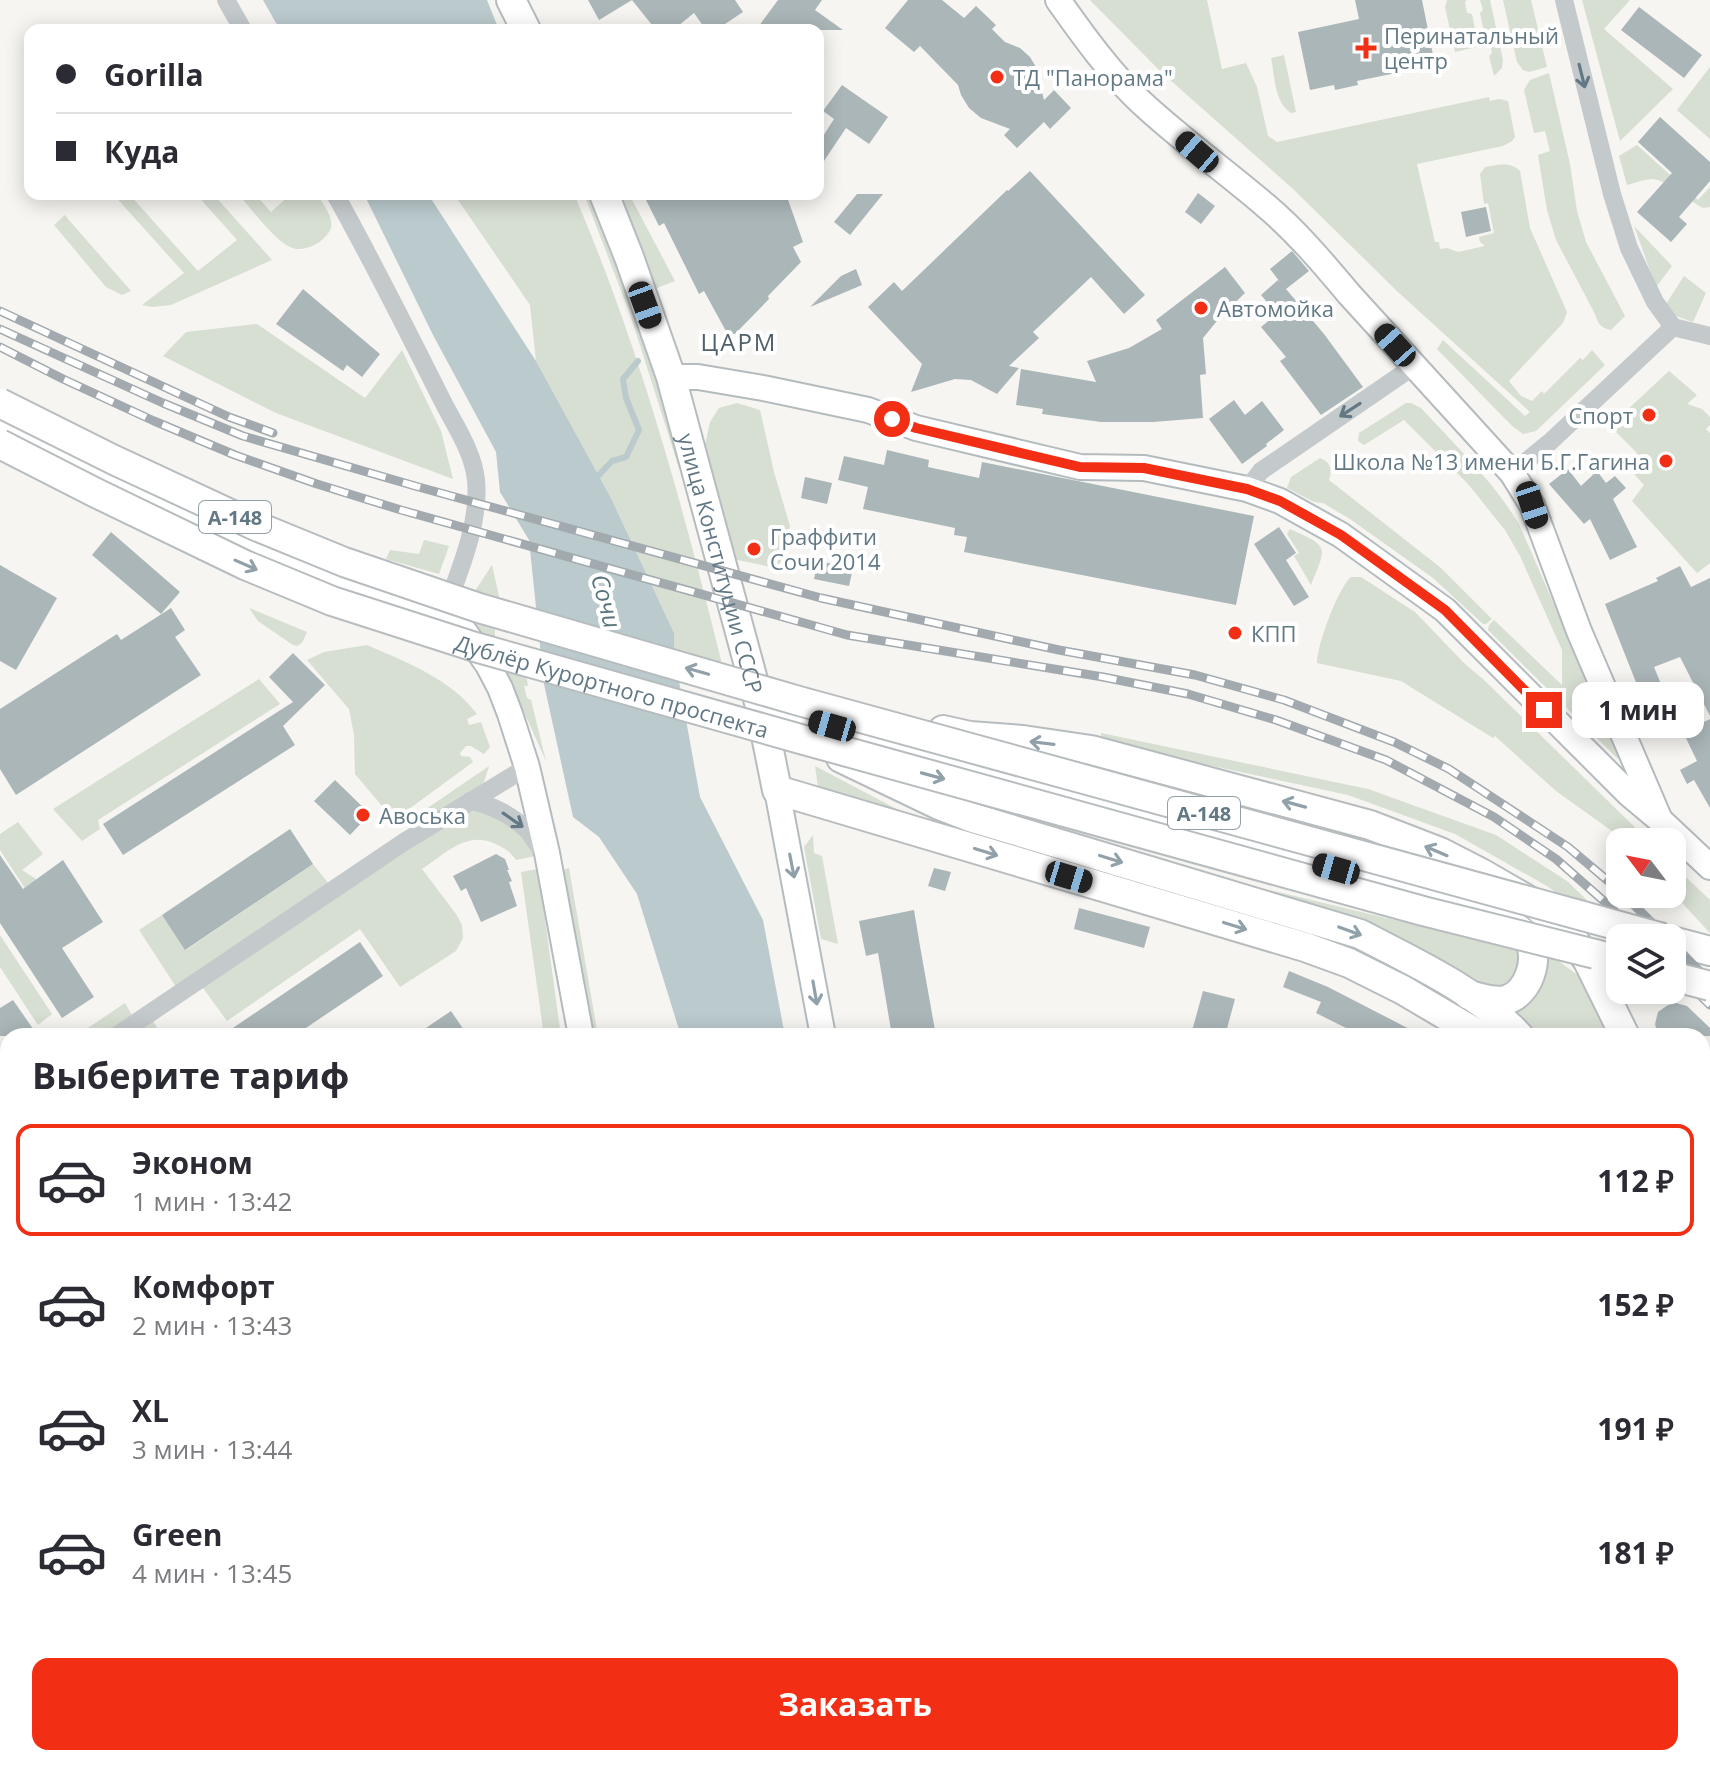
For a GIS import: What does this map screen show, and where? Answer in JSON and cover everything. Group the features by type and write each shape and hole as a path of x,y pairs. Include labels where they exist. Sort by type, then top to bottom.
{"main road":[{"path":"511,0 523,24"},
{"path":"1058,0 1089,43 1140,102 1197,152 1267,206 1512,473 1532,505 1579,631 1660,820"},
{"name":"улица Конституции СССР","path":"606,200 671,377 760,706 822,1028"},
{"path":"671,377 723,380 868,410 916,428 1080,467 1144,468 1247,489 1280,501 1341,535 1445,610 1607,772 1707,864"},
{"name":"Дублёр Курортного проспекта","path":"0,403 256,526 344,562 479,608 799,701 1612,924"},
{"path":"0,424 258,548 336,580 444,615 462,628 488,665 510,714 527,767 547,853 580,1028"},
{"name":"Дублёр Курортного проспекта","path":"0,444 231,558 332,601 475,647 1423,911 1606,957"},
{"name":"А-148","path":"799,701 970,736 1091,750 1370,825 1440,852 1533,903 1572,937 1588,961 1621,1028"},
{"name":"А-148","path":"760,706 1572,937"},
{"name":"А-148","path":"804,740 970,817 1360,934 1469,995 1510,1028"},
{"path":"777,790 1305,947 1349,963 1467,1028"},
{"name":"А-148","path":"1469,995 1493,1001 1512,998 1532,971 1534,958 1528,938 1494,915"},
{"path":"1686,945 1710,951"},
{"path":"1686,980 1710,986"}],"street":[{"path":"226,0 240,24"},
{"path":"1564,0 1612,194 1629,248 1655,302 1673,327 1710,336"},
{"path":"338,200 382,278 468,449 476,480 470,535 444,615"},
{"path":"1512,473 1550,442 1673,327"},
{"path":"1247,489 1261,471 1414,366"},
{"path":"128,1028 404,842 527,767"},
{"path":"470,801 483,803 506,815 529,832 538,847 547,853"}],"shaded area":[{"path":"1090,0 1207,0 1222,69 1246,63 1257,87 1268,136 1277,142 1489,97 1490,101 1508,101 1515,137 1512,141 1503,146 1417,164 1435,242 1439,242 1440,249 1458,252 1485,246 1479,237 1494,233 1488,203 1484,204 1480,174 1485,167 1494,165 1516,168 1520,171 1530,228 1567,312 1563,323 1509,381 1521,396 1532,401 1542,391 1544,394 1592,350 1605,365 1536,431 1523,434 1437,349 1443,340 1525,416 1530,412 1399,293 1292,188 1161,72"},
{"path":"1447,0 1467,0 1467,13 1472,14 1477,47 1455,52 1445,7"},
{"path":"1480,0 1490,0 1503,60 1502,68 1494,76 1489,56 1492,53 1490,43 1486,41 1480,13 1483,10"},
{"path":"1503,0 1531,0 1547,67 1529,72 1517,62"},
{"path":"1582,0 1630,0 1604,29 1673,89 1620,141"},
{"path":"1284,55 1296,112 1291,113 1278,96 1271,58"},
{"path":"1710,67 1710,139 1677,110"},
{"path":"1549,73 1586,242 1625,316 1611,330 1602,327 1597,320 1556,240 1547,210 1538,155 1550,151 1545,131 1534,133 1524,90 1530,80"},
{"path":"1637,145 1698,200 1710,187 1710,207 1703,208 1658,180 1627,185 1619,156"},
{"path":"118,200 134,200 198,271 237,240 201,200 218,200 272,260 171,305 142,305 184,273"},
{"path":"243,200 260,200 271,212 284,200 320,200 331,224 324,238 301,249 290,247 270,231"},
{"path":"458,200 576,200 640,369 723,668 674,654 674,633 611,498 536,361 530,305"},
{"path":"586,200 606,200 691,454 679,468 630,314"},
{"path":"617,200 632,200 675,281 649,291"},
{"path":"65,215 131,291 122,295 106,287 54,225"},
{"path":"1634,226 1672,266 1656,287"},
{"path":"1684,276 1706,293 1693,322 1673,315 1666,304"},
{"path":"257,324 365,398 402,350 441,431 453,479 276,413 163,356 186,332"},
{"name":"Школа №13 имени Б.Г.Гагина","path":"1669,371 1697,395 1687,404 1702,409 1710,417 1710,425 1706,429 1710,433 1710,563 1697,573 1632,501 1644,485 1626,465 1637,453 1610,426"},
{"path":"737,403 760,410 790,526 785,556 776,568 733,559 704,450 710,422 719,408"},
{"path":"1406,403 1421,408 1486,478 1519,524 1619,758 1488,630 1494,620 1562,685 1562,650 1520,556 1505,530 1468,484 1404,420 1364,445 1358,441 1359,433"},
{"path":"1320,458 1330,467 1329,480 1441,568 1492,619 1483,624 1433,578 1350,519 1323,503 1314,502 1287,488 1291,477"},
{"path":"1290,529 1322,549 1311,585 1294,556 1299,553 1287,534"},
{"path":"424,540 449,546 439,574 386,559 390,550 419,554"},
{"path":"492,565 502,610 495,621 495,636 525,671 528,686 524,686 527,698 531,700 546,761 501,661 469,618 469,600"},
{"path":"1351,577 1361,577 1415,612 1636,828 1608,828 1556,791 1495,736 1493,738 1401,681 1317,663 1329,617"},
{"path":"249,608 307,632 302,643 293,645 258,621"},
{"path":"367,645 427,673 454,691 477,714 467,719 469,725 481,722 490,747 484,754 466,746 461,756 470,757 473,762 394,820 355,774 354,735 349,709 307,660 324,652"},
{"path":"259,679 280,704 98,820 100,829 82,841 53,809"},
{"path":"1101,733 1368,789 1496,835 1567,881 1593,906 1566,900 1455,834 1348,795 1101,742"},
{"path":"489,766 479,787 419,828 413,818"},
{"path":"815,766 931,827 819,793"},
{"path":"468,802 508,817 540,855 516,860 496,844 476,840 457,845 422,869 456,914 462,925 463,938 456,951 400,987 360,929 227,1021 198,981 180,993 139,930 162,915 186,950 313,864 333,889"},
{"path":"18,822 43,854 22,870 36,879 76,939 63,947 0,850 0,834"},
{"path":"813,835 814,853 822,856 838,944 821,939 804,847"},
{"path":"569,868 597,1028 589,1028 562,870"},
{"path":"538,869 560,1028 543,1028 521,872"},
{"path":"1686,877 1710,900 1710,933 1686,907"},
{"path":"1274,891 1527,952 1508,1000 1330,910"},
{"path":"0,935 52,1014 38,1025 0,967"},
{"path":"1549,954 1579,976 1607,1028 1524,1028 1511,1011 1544,971"},
{"path":"125,1003 136,1022 149,1014 157,1028 88,1028"}],"water":[{"path":"263,0 487,0 497,24 277,24"},
{"name":"Сочи","path":"367,200 432,200 536,361 611,498 674,633 674,654 700,797 763,920 783,1028 679,1028 637,894 599,837 573,817 544,684 529,540 500,492 496,452 433,335"}],"building":[{"path":"588,0 632,0 599,20"},
{"path":"632,0 735,0 743,12 725,24 702,24 694,13 680,24 651,24"},
{"path":"778,0 822,0 815,10 843,30 824,30 824,24 760,24"},
{"name":"ТД \"Панорама\"","path":"908,0 942,0 964,18 976,6 996,25 992,29 1005,42 1020,48 1030,57 1036,67 1044,100 1054,90 1071,108 1050,129 1044,122 1017,148 1004,135 1010,129 981,118 969,108 958,85 920,46 914,52 885,28"},
{"name":"Перинатальный центр","path":"1355,0 1422,0 1435,65 1357,81 1358,85 1335,90 1334,85 1310,90 1298,32 1359,19"},
{"path":"1639,7 1702,55 1684,78 1621,30"},
{"path":"842,85 888,117 869,144 846,128 824,161 824,135 834,119 824,110"},
{"path":"1660,117 1710,162 1710,181 1679,217 1687,224 1671,242 1637,212 1672,173 1638,142"},
{"path":"1030,171 1145,295 1124,314 1091,277 1033,332 1039,338 1009,366 1019,368 997,394 971,380 955,379 911,392 922,364 868,307 894,282 902,291"},
{"path":"1198,193 1215,206 1201,224 1185,212"},
{"path":"857,194 883,194 850,235 834,222"},
{"path":"646,200 788,200 803,242 793,247 801,262 735,334 727,333 704,291 699,294 664,223 659,226"},
{"path":"1486,207 1491,231 1466,237 1461,212"},
{"path":"1292,251 1309,271 1286,289 1363,387 1321,415 1280,361 1286,357 1261,327 1277,314 1261,295 1278,280 1280,282 1270,269"},
{"path":"1225,267 1245,293 1203,338 1206,374 1200,375 1203,418 1101,422 1042,414 1043,409 1016,405 1021,369 1096,382 1087,361 1129,348 1162,329 1156,320"},
{"path":"856,269 862,285 810,307 841,276"},
{"path":"303,289 380,354 362,377 347,365 343,371 276,324"},
{"path":"1234,400 1245,415 1262,401 1284,430 1242,464 1209,419"},
{"path":"887,450 929,460 928,467 979,478 982,462 1254,516 1236,605 964,552 967,537 954,535 955,528 863,509 868,487 838,480 844,456 884,465"},
{"path":"1568,469 1581,486 1597,471 1606,483 1615,476 1626,488 1613,499 1637,547 1610,560 1590,519 1584,524 1549,484"},
{"path":"805,477 832,483 827,504 801,498"},
{"path":"1279,527 1296,553 1286,560 1309,597 1294,606 1254,544"},
{"path":"111,532 180,592 161,614 92,555"},
{"path":"818,561 853,568 849,586 814,579"},
{"path":"0,565 57,598 16,670 0,661"},
{"path":"1680,566 1691,587 1710,578 1710,716 1680,657 1654,667 1666,696 1645,705 1605,604 1658,581 1656,578"},
{"path":"171,608 185,630 175,637 201,675 16,795 0,769 0,709 117,634 121,640"},
{"path":"293,653 325,685 283,726 295,745 123,855 103,824 293,702 269,677"},
{"path":"1710,719 1710,808 1694,780 1687,784 1680,770 1697,761 1683,732"},
{"path":"335,780 370,814 350,835 314,801"},
{"path":"290,829 313,864 185,950 162,915"},
{"path":"496,854 505,859 517,906 481,922 466,888 461,891 453,876"},
{"path":"0,855 23,889 63,860 103,922 62,948 94,997 62,1018 0,923"},
{"path":"934,868 951,872 945,891 928,886"},
{"path":"1079,908 1150,927 1144,948 1074,929"},
{"path":"914,910 935,1028 891,1028 878,953 866,956 859,921"},
{"path":"360,942 383,976 306,1028 233,1028"},
{"path":"1289,971 1328,987 1407,1028 1346,1028 1316,1013 1321,1002 1283,987"},
{"path":"1203,991 1235,999 1227,1028 1193,1028"},
{"path":"13,1000 32,1028 0,1028 0,1008"},
{"path":"1672,1004 1687,1006 1710,1028 1656,1028 1658,1012"},
{"path":"451,1011 463,1028 426,1028"}],"waterway":[{"path":"598,476 612,461 626,457 639,430 626,398 623,379 638,361"}],"railway":[{"path":"0,311 229,417 273,433"},
{"path":"0,329 243,436 415,486 821,598 1059,650 1195,675 1284,700 1394,742 1449,769 1568,847 1606,879"},
{"path":"0,347 154,421 235,455 401,510 847,635 1103,677 1188,694 1276,720 1386,760 1494,817 1556,859 1628,924"},
{"path":"1637,908 1653,924"},
{"path":"1686,957 1710,982"},
{"path":"1686,982 1710,1005"}],"place":[{"name":"Перинатальный центр","path":"1366,48"},
{"name":"ТД \"Панорама\"","path":"997,77"},
{"name":"Автомойка","path":"1201,308"},
{"name":"Спорт","path":"1649,415"},
{"name":"Школа №13 имени Б.Г.Гагина","path":"1666,461"},
{"name":"Граффити Сочи 2014","path":"754,549"},
{"name":"КПП","path":"1235,633"},
{"name":"Авоська","path":"363,815"}],"district":[{"name":"ЦАРМ","path":"739,341"}],"route":[{"path":"892,419 916,428 1080,467 1144,468 1247,489 1280,501 1341,535 1445,610 1544,710"}]}
